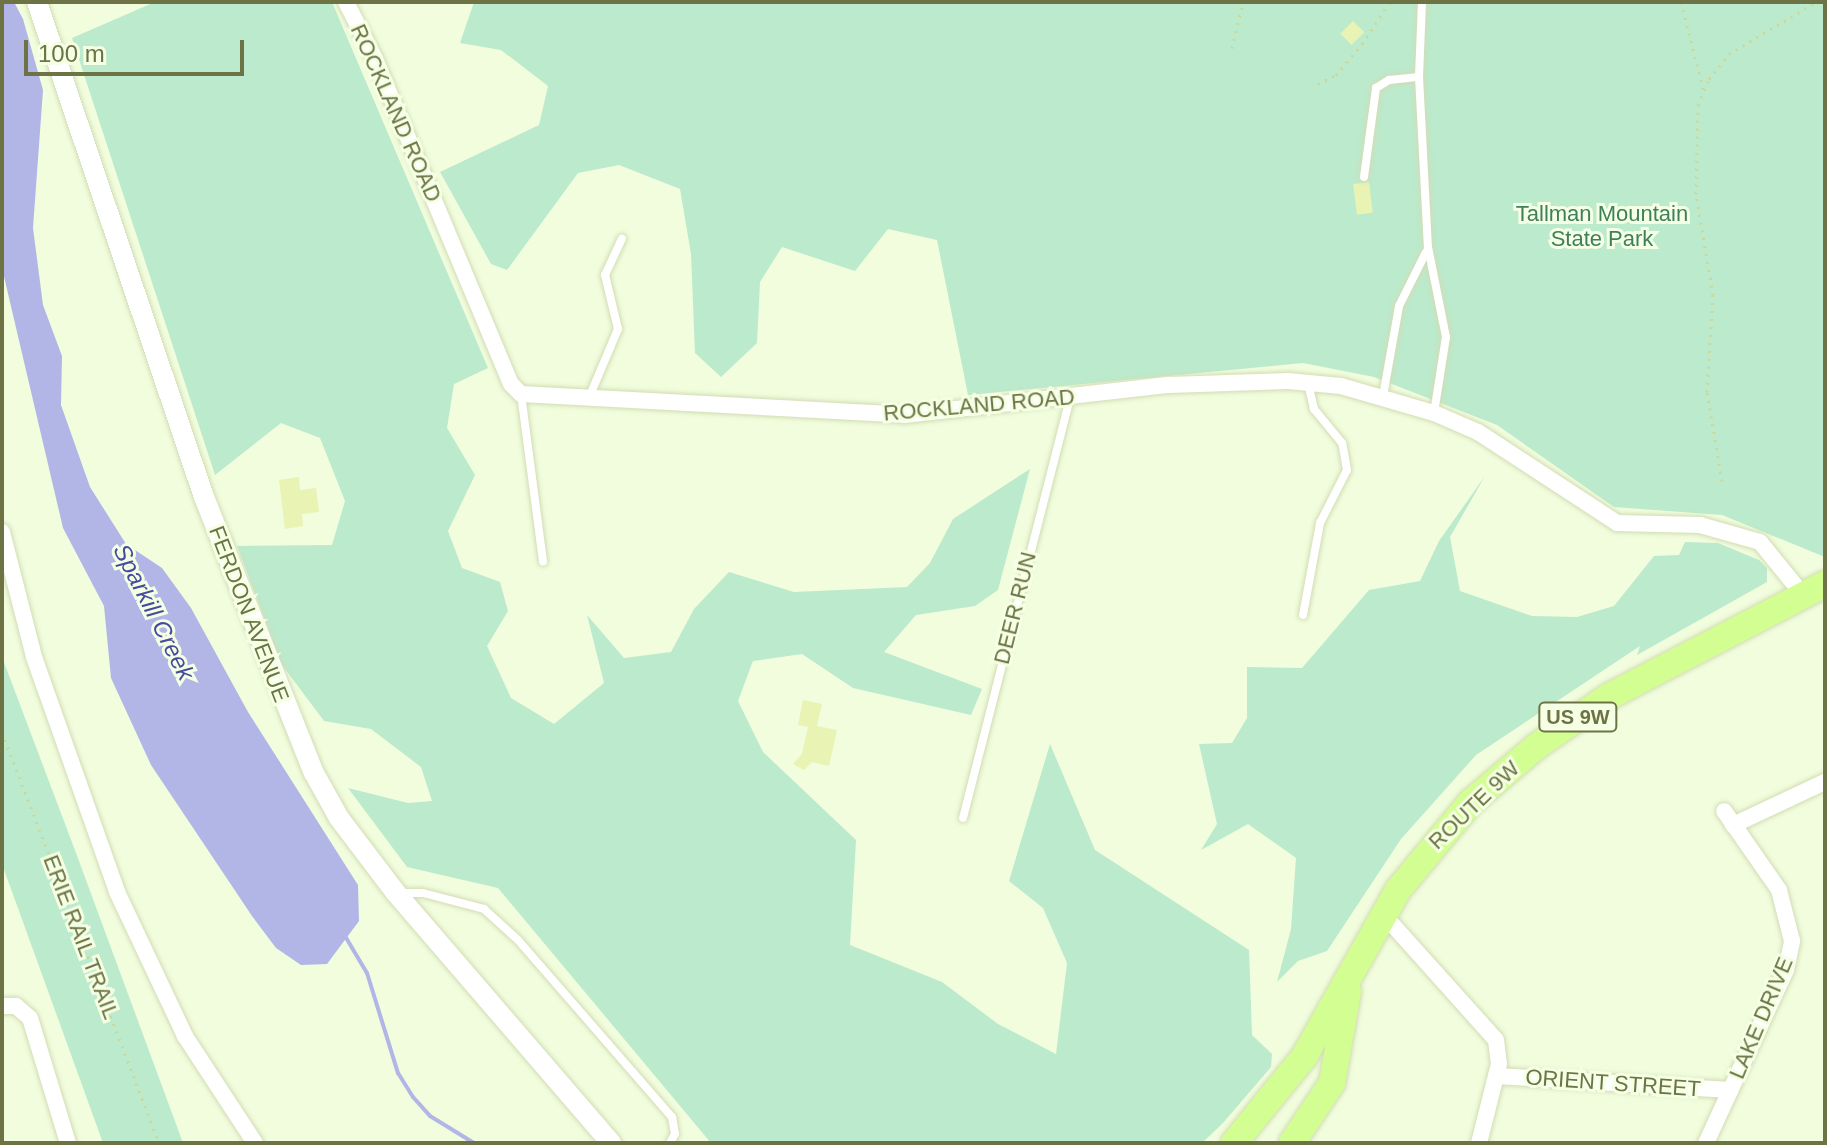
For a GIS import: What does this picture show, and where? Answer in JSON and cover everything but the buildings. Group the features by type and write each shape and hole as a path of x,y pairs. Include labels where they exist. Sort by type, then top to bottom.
{"main road":[{"name":"ROUTE 9W","path":"1234,1143 1304,1057 1383,914 1451,822 1537,746 1608,697 1814,590"},
{"path":"1292,1143 1332,1083 1349,1002 1345,984"}],"street":[{"name":"FERDON AVENUE","path":"37,2 204,497 281,696 326,797 396,893 611,1143"},
{"name":"ROCKLAND ROAD","path":"346,2 375,59 511,384 521,394 904,415 1169,385 1308,382 1383,396 1434,413 1511,450 1580,503 1617,523 1700,525 1760,542 1814,590"},
{"path":"2,532 34,657 112,879 185,1036 255,1143"},
{"name":"LAKE DRIVE","path":"1706,1143 1786,970 1792,941 1779,890 1729,818 1825,782"},
{"path":"1383,914 1496,1040 1496,1076 1479,1143"},
{"path":"2,1006 21,1009 30,1018 68,1143"},
{"name":"ORIENT STREET","path":"1496,1076 1731,1090"}],"lane":[{"path":"1423,3 1419,77 1428,247 1446,337 1434,413"},
{"path":"1364,177 1376,88 1389,80 1419,77"},
{"path":"588,400 618,329 605,275 622,239"},
{"path":"1383,396 1399,306 1419,276 1428,247"},
{"path":"1303,615 1320,523 1347,470 1342,443 1314,409 1308,382"},
{"path":"521,394 543,562"},
{"name":"DEER RUN","path":"963,818 1070,398"},
{"path":"396,893 414,892 484,909 518,940 672,1117 675,1134 670,1143"}],"path":[{"path":"1232,48 1243,2"},
{"path":"1318,84 1354,54 1390,2"},
{"path":"1681,2 1704,92"},
{"path":"1722,481 1707,392 1713,295 1696,194 1695,122 1704,92 1729,54 1816,2"},
{"name":"ERIE RAIL TRAIL","path":"2,732 159,1143"}],"green space":[{"path":"155,2 332,2 488,368 454,384 447,428 475,475 448,531 462,568 500,582 508,611 487,646 511,698 554,724 604,683 587,615 624,658 671,652 694,609 729,572 794,592 907,587 930,563 953,519 1030,469 998,590 975,606 916,615 884,652 982,689 971,715 853,688 802,654 753,661 738,701 763,752 856,840 850,945 942,982 998,1024 1056,1054 1067,963 1043,908 1009,881 1050,744 1095,850 1249,950 1252,1035 1272,1054 1271,1067 1202,1143 711,1143 498,888 407,867 348,788 408,803 432,801 421,767 371,729 324,721 282,665 237,546 332,545 345,501 320,438 281,423 215,475 72,38"},
{"name":"Tallman Mountain State Park","path":"474,2 1825,2 1825,557 1722,515 1614,507 1497,425 1374,377 1303,363 968,395 937,240 888,229 855,271 782,247 760,282 757,343 721,377 695,353 691,254 680,189 619,165 578,173 507,270 491,264 440,172 539,125 548,86 501,50 460,43"},
{"path":"1485,476 1450,537 1460,591 1532,616 1577,617 1614,606 1654,556 1679,555 1685,542 1718,543 1759,560 1767,568 1767,582 1637,655 1640,646 1476,755 1401,839 1327,951 1298,961 1277,982 1291,929 1296,858 1248,824 1201,850 1217,824 1199,744 1232,743 1247,718 1247,667 1302,668 1369,590 1420,581 1439,541"},
{"path":"2,657 183,1143 103,1143 2,864"}],"water":[{"path":"2,2 14,2 23,19 43,90 33,228 43,305 62,356 61,405 90,487 126,544 162,568 191,608 248,712 358,885 359,921 327,964 301,965 276,948 151,765 111,678 104,606 63,528 2,268"}],"waterway":[{"name":"Sparkill Creek","path":"345,936 367,973 398,1073 430,1116 474,1143"}]}
